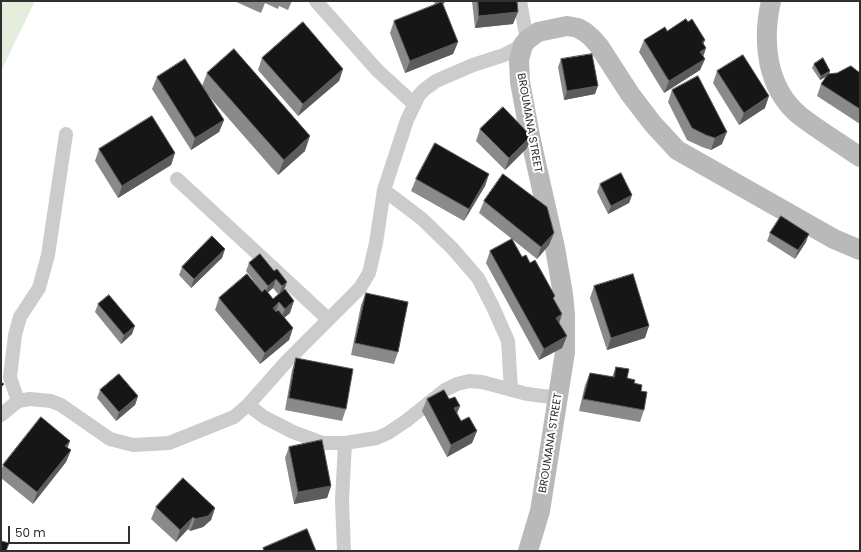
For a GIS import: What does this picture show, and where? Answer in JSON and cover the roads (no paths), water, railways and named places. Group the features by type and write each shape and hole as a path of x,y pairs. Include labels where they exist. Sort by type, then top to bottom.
{"street":[{"path":"316,1 377,70 414,104"},
{"path":"520,1 525,43"},
{"path":"771,1 767,29 767,51 770,70 781,94 798,114 860,157"},
{"path":"1,415 18,401 30,399 51,401 61,405 110,439 133,444 169,443 234,417 248,405 287,361 360,288 369,273 376,243 384,190 400,140 414,104 425,88 436,81 473,65 504,55 525,43 538,32 556,28 567,26 578,28 592,38 599,46 630,94 677,150 834,239 860,250"},
{"name":"BROUMANA STREET","path":"525,43 519,60 520,87 555,248 565,315 565,352 559,398 540,511 528,551"},
{"path":"18,401 10,377 15,335 20,317 39,288 48,255 66,134"},
{"path":"177,179 328,319"},
{"path":"384,190 422,219 452,248 478,278 508,341 511,390"},
{"path":"248,405 264,417 294,432 323,443 345,443 377,438 388,433 406,421 445,390 457,384 469,381 482,382 527,394 559,398"},
{"path":"344,551 342,500 345,443"}]}
